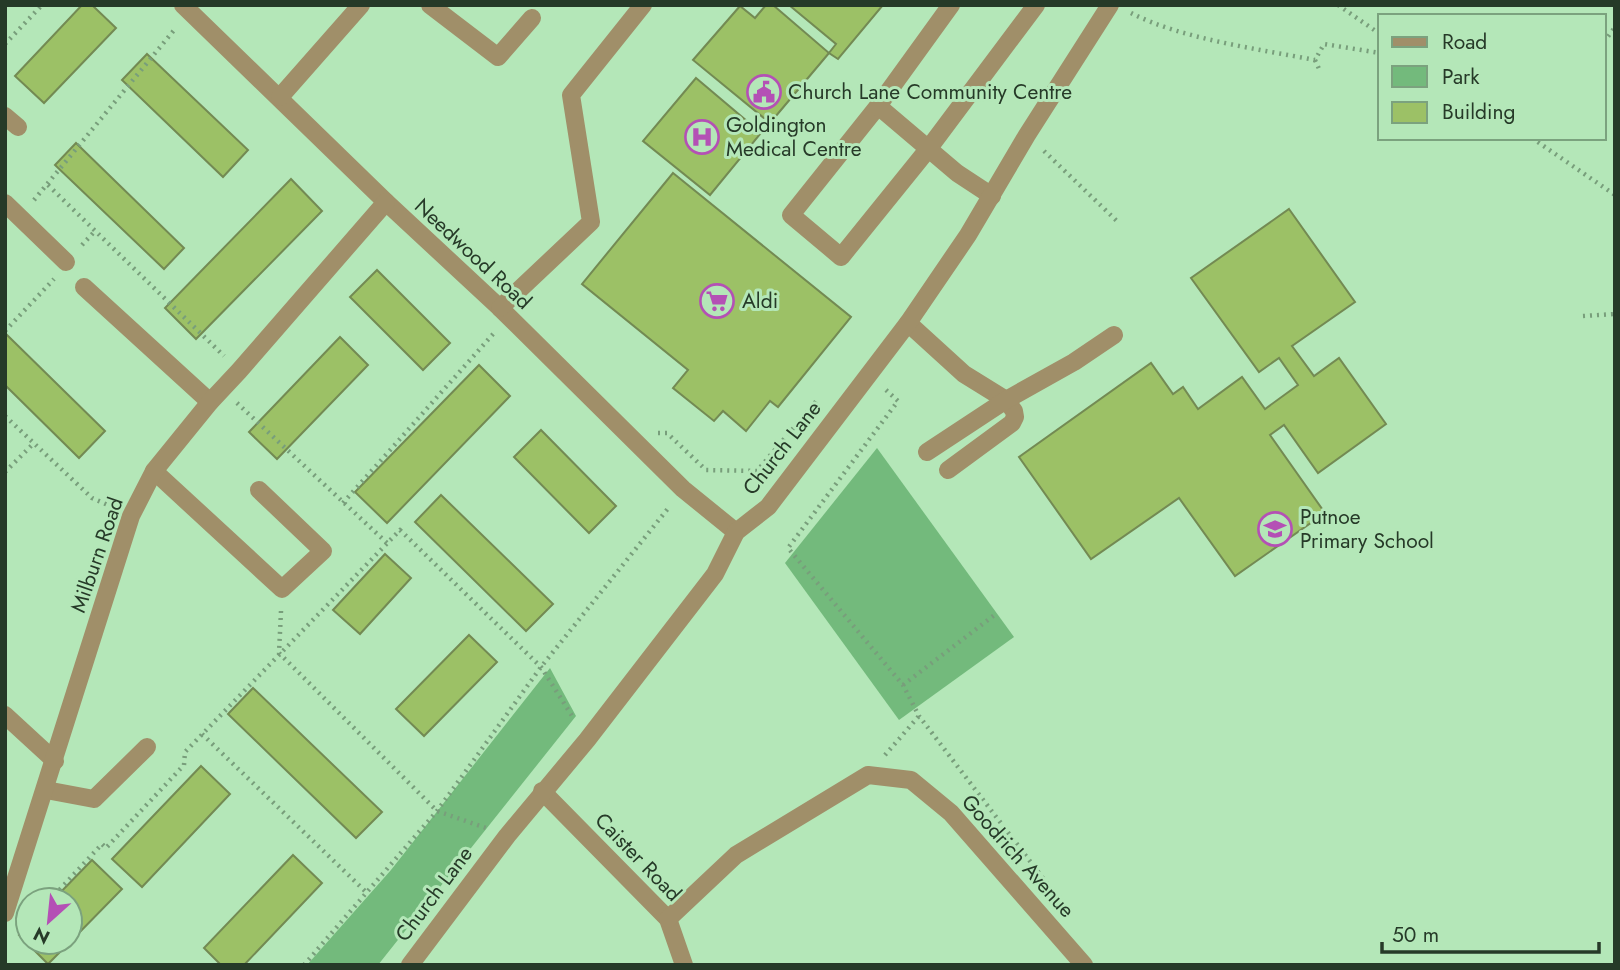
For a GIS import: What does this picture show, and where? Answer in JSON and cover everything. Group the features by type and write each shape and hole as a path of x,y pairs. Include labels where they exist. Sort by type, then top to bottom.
{"street":[{"path":"280,97 362,5"},
{"path":"430,5 498,57 532,18"},
{"path":"504,313 591,222 571,95 643,5"},
{"path":"951,5 878,106 791,215 841,257 929,148 1036,5"},
{"name":"Church Lane","path":"410,965 506,836 587,740 715,574 736,532 768,507 908,323 992,196 1027,135 1119,8"},
{"name":"Needwood Road","path":"186,9 504,313 683,489 736,532"},
{"path":"878,106 957,173 992,196"},
{"name":"Milburn Road","path":"5,913 131,516 154,471 216,395 240,371 386,202"},
{"path":"12,210 66,262"},
{"path":"84,287 216,395"},
{"path":"908,323 964,374 1006,400 1014,411 1012,423 948,470"},
{"path":"927,452 1006,400 1074,362 1114,335"},
{"path":"154,471 282,589 323,551 259,490"},
{"path":"5,715 55,761"},
{"path":"46,790 93,799 147,747"},
{"path":"668,919 736,855 868,775"},
{"name":"Goodrich Avenue","path":"868,775 911,780 951,813 1084,965"},
{"name":"Caister Road","path":"542,791 668,919 684,965"}],"path":[{"path":"5,44 41,5"},
{"path":"1338,5 1378,33"},
{"path":"1119,8 1149,22 1232,44 1315,60"},
{"path":"12,210 48,184 186,9"},
{"path":"1315,60 1324,44 1378,53"},
{"path":"1315,60 1320,71"},
{"path":"1027,135 1119,223"},
{"path":"1536,140 1615,195"},
{"path":"48,184 240,371"},
{"path":"343,503 504,313"},
{"path":"1583,316 1615,314"},
{"path":"868,374 898,401 788,548 903,685 919,716 1051,889"},
{"path":"630,435 667,433 706,470 757,471 824,391"},
{"path":"216,395 387,543"},
{"path":"5,416 92,498 131,516"},
{"path":"5,472 34,443"},
{"path":"304,965 437,811 541,667 683,489"},
{"path":"63,886 102,844 106,848 184,765 185,752 400,530 541,667 587,740"},
{"path":"282,589 279,653 437,811 506,836"},
{"path":"903,685 997,613"},
{"path":"868,775 919,716"},
{"path":"202,734 366,892"}],"green space":[{"path":"877,448 1014,637 899,720 785,563"},
{"path":"550,668 576,716 378,965 307,965 391,870"}],"building":[{"path":"82,5 92,5 116,28 44,103 15,76"},
{"name":"Church Lane Community Centre","path":"766,5 773,5 829,53 770,123 693,60 740,6 755,18"},
{"path":"789,5 883,5 838,59 829,53 836,44"},
{"path":"147,54 248,150 223,177 122,80"},
{"name":"Goldington Medical Centre","path":"696,78 761,133 710,195 643,141"},
{"path":"76,143 184,248 164,269 55,165"},
{"name":"Aldi","path":"673,173 851,317 778,407 770,401 746,431 723,411 714,421 673,388 688,370 582,284"},
{"path":"291,179 322,211 196,339 165,308"},
{"path":"1289,209 1355,302 1292,346 1314,376 1339,358 1386,424 1318,473 1284,425 1270,435 1325,513 1235,576 1179,498 1091,559 1019,457 1151,363 1173,394 1183,387 1198,409 1242,377 1265,409 1298,385 1279,358 1259,372 1191,278"},
{"path":"377,270 450,343 423,370 350,297"},
{"path":"5,333 105,431 79,458 5,385"},
{"path":"340,337 368,365 277,459 249,432"},
{"path":"479,365 510,396 387,523 355,492"},
{"path":"541,430 616,506 589,533 514,457"},
{"path":"441,495 553,604 526,631 415,522"},
{"path":"385,554 411,578 360,634 333,610"},
{"path":"469,635 497,662 424,736 396,709"},
{"path":"253,688 382,812 356,838 228,714"},
{"path":"201,766 230,794 142,887 112,859"},
{"path":"293,855 322,883 244,965 221,965 204,948"},
{"path":"92,860 122,889 84,928 84,886 67,886"},
{"path":"40,956 56,956 48,964"}],"place":[{"name":"Church Lane Community Centre","path":"764,92"},
{"name":"Goldington Medical Centre","path":"702,137"},
{"name":"Aldi","path":"717,301"},
{"name":"Putnoe Primary School","path":"1275,529"}]}
